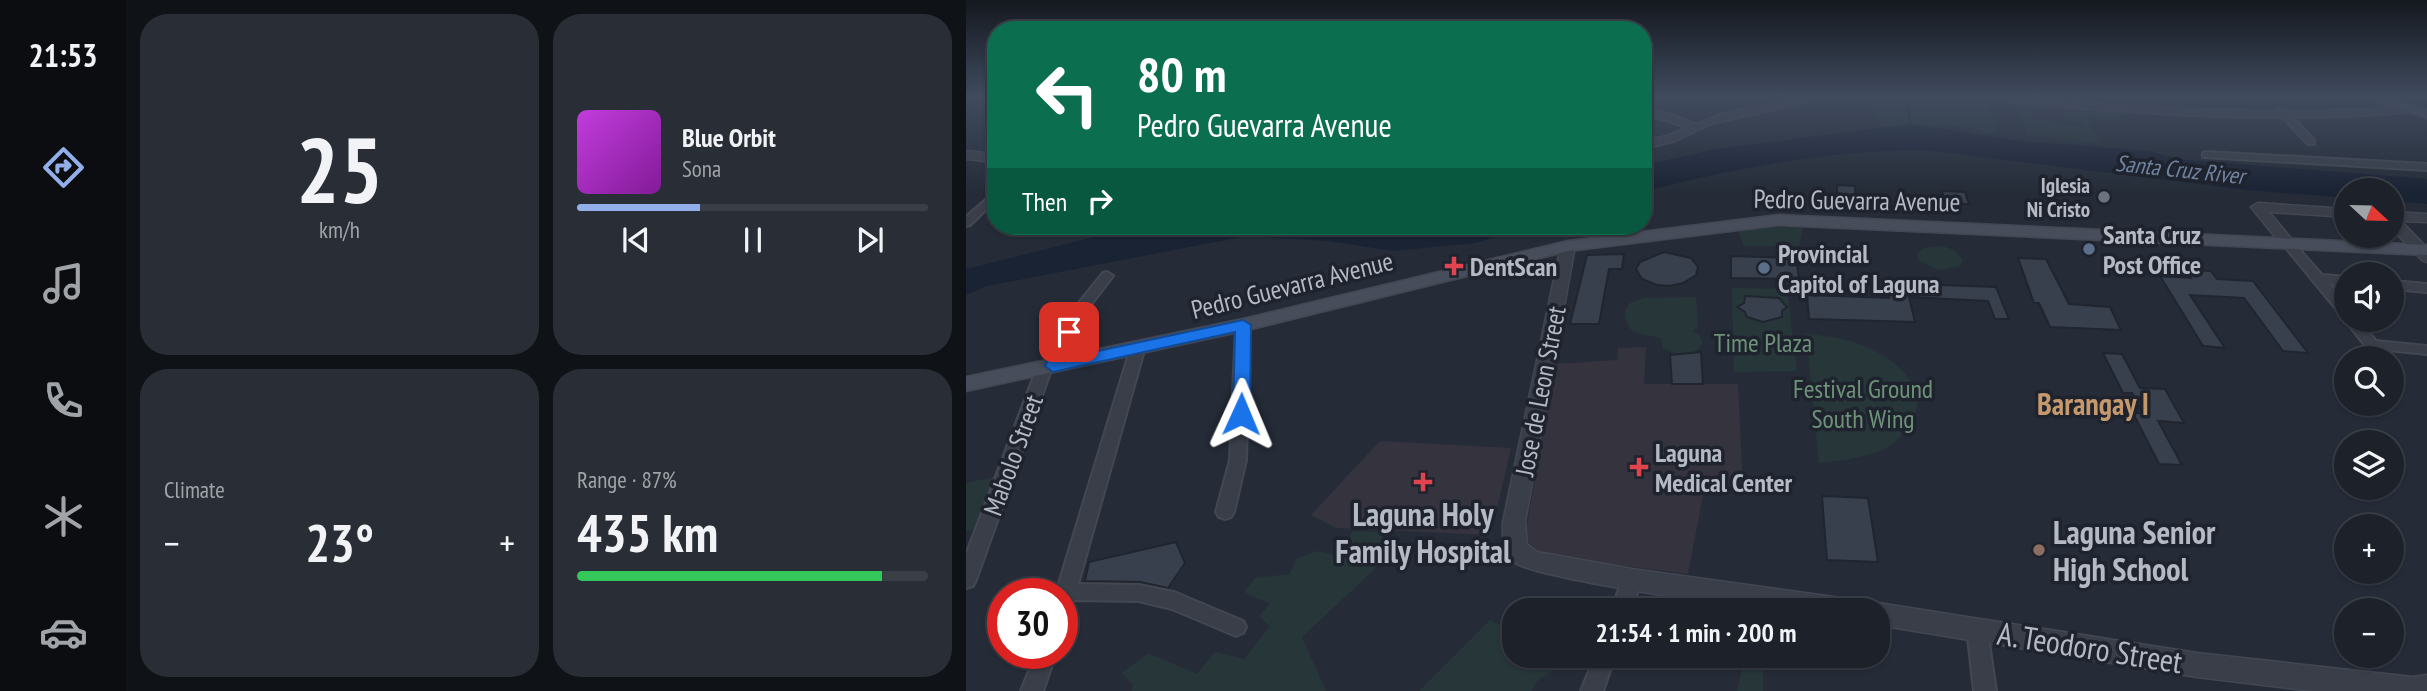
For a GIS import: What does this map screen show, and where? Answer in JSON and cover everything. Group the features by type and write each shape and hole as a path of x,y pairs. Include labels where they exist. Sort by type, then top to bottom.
{"main road":[{"name":"Pedro Guevarra Avenue","path":"966,384 1243,325 1568,246 1779,220 2286,242 2425,252"}],"street":[{"path":"1652,144 1668,142 1693,128"},
{"path":"2299,128 2311,142"},
{"path":"966,155 987,157"},
{"path":"2206,155 2427,167"},
{"path":"966,223 987,203"},
{"path":"2334,212 2258,207 2334,298"},
{"path":"2404,218 2427,218"},
{"path":"2404,230 2425,252"},
{"name":"Jose de Leon Street","path":"1568,246 1513,543 1524,558 1632,579"},
{"name":"Mabolo Street","path":"966,580 1048,367 1076,315 1107,276"},
{"path":"2318,279 2334,280"},
{"path":"2404,286 2427,288"},
{"path":"1225,512 1238,460 1243,325"},
{"path":"2362,332 2372,345 2427,349"},
{"path":"1071,578 1139,348"},
{"path":"1625,598 1632,579 1765,598"},
{"path":"1078,598 1139,593 1174,601 1236,627"},
{"name":"A. Teodoro Street","path":"1890,616 2197,665 2413,690 2427,688"},
{"path":"1978,629 1985,691"},
{"path":"1592,691 1601,668"},
{"path":"1032,691 1040,669"}],"shaded area":[{"name":"Laguna Medical Center","path":"1646,347 1644,384 1738,384 1743,488 1704,490 1688,574 1549,556 1538,551 1529,542 1526,530 1555,364 1617,360 1618,348"},
{"name":"Laguna Holy Family Hospital","path":"1380,441 1511,448 1491,535 1336,528 1311,515"}],"green space":[{"path":"1969,128 1997,129 1990,134"},
{"path":"2025,128 2092,128 2102,144 2027,135"},
{"path":"1803,227 1799,246 1744,246 1737,228"},
{"path":"1942,246 1954,250 1963,260 1960,266 1938,270 1918,260 1917,253 1924,248"},
{"name":"Time Plaza","path":"1732,288 1787,289 1797,371 1734,372"},
{"path":"1696,297 1698,326 1692,331 1699,335 1703,342 1694,353 1678,355 1663,348 1661,338 1640,334 1628,325 1625,310 1630,303 1644,298"},
{"name":"Festival Ground South Wing","path":"1806,333 1846,340 1869,348 1892,362 1911,381 1916,392 1914,416 1893,443 1865,456 1819,463"},
{"path":"994,477 974,529 966,531 966,483"},
{"path":"1353,531 1383,532 1376,568 1302,637 1326,691 1131,691 1133,685 1122,673 1148,653 1197,674 1215,652 1244,659 1270,626 1259,616 1270,604 1244,592 1255,578 1290,574 1296,559 1317,551 1338,556"},
{"path":"1490,620 1502,626 1502,668 1556,668 1536,682 1532,691 1419,691"},
{"path":"1742,668 1763,668 1763,691 1737,691"}],"water":[{"name":"Santa Cruz River","path":"1878,128 1938,128 2012,140 2148,151 2177,159 2427,179 2427,204 2404,202 2404,178 2334,178 2334,197 2247,190 1925,150 1856,153 1783,162 1652,190 1652,164 1715,149"},
{"path":"1102,235 1502,235 1476,243 1393,251 1328,241 1247,236 987,286 966,295 966,269"}],"building":[{"path":"1837,185 1855,186 1856,207 1838,206"},
{"path":"1942,191 1965,192 1969,204 1945,203"},
{"path":"1664,252 1691,258 1698,267 1696,275 1683,283 1670,286 1657,285 1642,279 1636,269 1640,262"},
{"path":"1624,254 1622,269 1609,269 1599,324 1570,324 1587,255"},
{"name":"Provincial Capitol of Laguna","path":"1731,256 1796,258 1799,279 1731,278"},
{"path":"2018,258 2046,259 2069,304 2110,307 2121,330 2050,327 2039,303 2034,303"},
{"path":"2186,270 2211,271 2217,279 2253,281 2308,353 2283,351 2244,298 2190,295 2225,348 2203,346 2160,276 2191,278"},
{"path":"1886,283 1996,287 2009,319 1995,319 1988,301 1909,297 1915,322 1809,319 1807,295 1889,298"},
{"path":"1745,296 1779,298 1787,307 1782,311 1782,317 1763,322 1747,317 1745,312 1737,307 1744,303"},
{"path":"1701,352 1703,384 1672,384 1670,355"},
{"path":"2103,353 2122,354 2140,388 2165,389 2184,423 2158,421 2182,465 2159,464 2133,413 2143,413 2132,393 2123,393"},
{"path":"1822,496 1868,498 1878,562 1827,560"},
{"path":"1176,542 1185,563 1168,588 1140,582 1085,581 1089,562"}],"place":[{"name":"Iglesia Ni Cristo","path":"2104,197"},
{"name":"Santa Cruz Post Office","path":"2089,249"},
{"name":"DentScan","path":"1454,266"},
{"name":"Provincial Capitol of Laguna","path":"1764,268"},
{"name":"Laguna Medical Center","path":"1639,467"},
{"name":"Laguna Holy Family Hospital","path":"1423,482"},
{"name":"Laguna Senior High School","path":"2039,550"}],"district":[{"name":"Barangay I","path":"2093,403"}],"route":[{"path":"1069,332 1053,366 1243,325 1241,414"}]}
